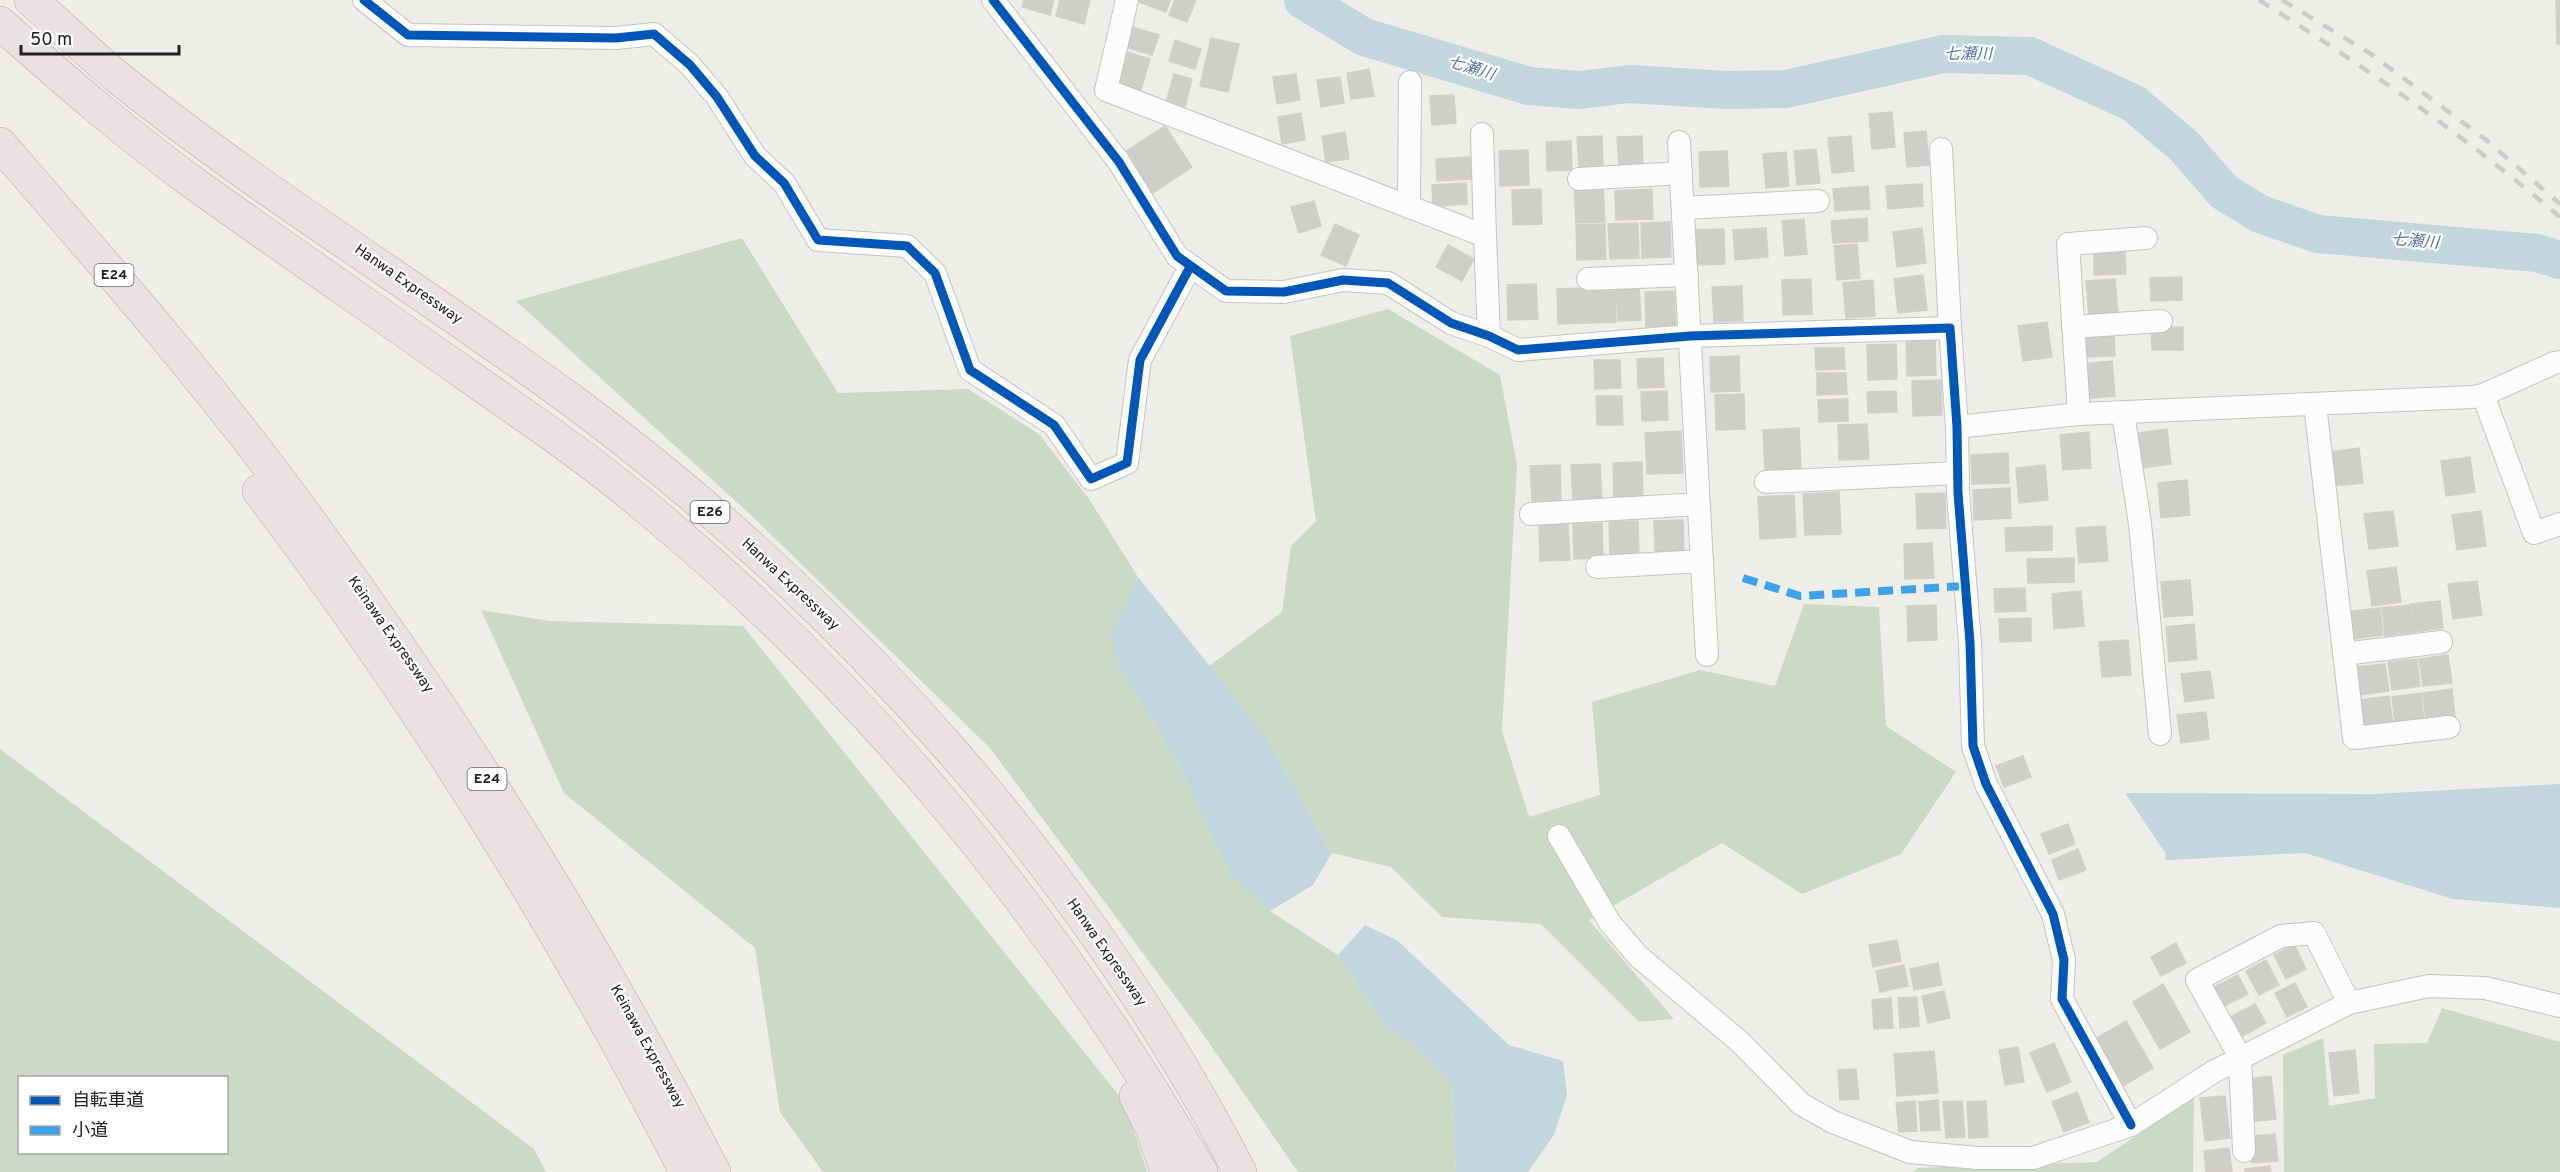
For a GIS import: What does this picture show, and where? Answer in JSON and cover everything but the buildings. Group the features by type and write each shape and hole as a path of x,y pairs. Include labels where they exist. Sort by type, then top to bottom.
{"highway":[{"name":"Hanwa Expressway","path":"31,0 119,78 208,145 575,404 664,472 752,547 838,630 951,750 1031,847 1094,932 1179,1060 1240,1172"},
{"name":"E26","path":"0,22 101,112 192,182 553,435 639,500 726,574 821,664 914,765 999,869 1090,993 1149,1082 1201,1172"},
{"name":"Keinawa Expressway","path":"0,144 120,282 218,419 297,542 390,673 503,846 636,1074 686,1172"},
{"name":"Keinawa Expressway","path":"0,174 111,304 307,517 413,665 522,833 656,1060 714,1172"},
{"path":"821,664 994,878 1083,1006 1125,1073 1150,1126 1167,1172"},
{"path":"1179,1060 1258,1172"}],"street":[{"path":"364,0 408,35 616,38 654,34 690,66 717,97 755,156 784,183 818,240 908,246 935,273 970,370 1054,425 1091,479 1127,463 1140,360 1190,267"},
{"path":"993,0 1119,162 1177,256 1226,291 1284,292 1343,280 1388,283 1451,323 1489,336 1518,350 1690,336 1950,328"},
{"path":"1127,0 1106,90 1485,236"},
{"path":"1409,207 1410,82"},
{"path":"1482,134 1489,336"},
{"path":"1679,142 1707,655"},
{"path":"1941,149 1958,473 1970,643 1973,746 1986,784 2053,914 2064,960 2062,999 2131,1125"},
{"path":"1580,179 1681,173"},
{"path":"1683,208 1818,201"},
{"path":"2079,414 2068,244 2146,238"},
{"path":"1588,279 1687,275"},
{"path":"2073,327 2162,321"},
{"path":"1957,427 2079,414 2315,405 2483,395 2560,362"},
{"path":"2483,395 2534,533 2560,524"},
{"path":"2315,405 2354,738 2449,727"},
{"path":"2123,413 2140,524 2160,734"},
{"path":"1766,482 1958,473"},
{"path":"1531,514 1699,504"},
{"path":"1597,567 1702,561"},
{"path":"2344,654 2441,642"},
{"path":"1559,836 1610,923 1638,957 1740,1042 1801,1104 1833,1122 1910,1152 1978,1158 2033,1158 2131,1125 2240,1057 2349,1003 2429,986 2485,988 2560,1006"},
{"path":"2244,1150 2240,1057 2197,980 2281,936 2314,933 2349,1003"}],"green space":[{"path":"742,238 838,393 968,389 1039,434 1089,499 1138,577 1110,637 1121,671 1177,763 1232,878 1270,911 1338,955 1381,1022 1406,1041 1452,1087 1456,1172 1298,1172 1198,1027 989,747 753,517 516,301"},
{"path":"1388,309 1500,375 1517,465 1502,731 1529,817 1600,795 1592,702 1700,670 1775,686 1804,604 1879,607 1886,726 1956,772 1901,854 1802,894 1722,843 1589,920 1674,1019 1639,1022 1541,924 1442,917 1391,867 1332,853 1267,737 1209,666 1282,612 1291,546 1316,521 1290,336"},
{"path":"481,610 549,621 743,626 1125,1103 1147,1172 823,1172 780,1112 755,948 564,793"},
{"path":"0,749 534,1149 546,1172 0,1172"},
{"path":"2442,1008 2560,1042 2560,1172 2284,1172 2283,1055 2323,1038 2329,1106 2375,1098 2374,1044 2427,1043"},
{"path":"2194,1097 2193,1172 1912,1172 1918,1168 2097,1162"}],"shaded area":[{"path":"1138,577 1267,737 1332,853 1313,885 1270,911 1232,878 1177,763 1121,671 1109,637"},
{"path":"2560,784 2560,905 2453,896 2305,850 2168,857 2125,793 2373,794"},
{"path":"1365,925 1398,941 1509,1045 1563,1061 1567,1095 1554,1135 1528,1172 1456,1172 1452,1087 1406,1041 1381,1022 1338,955"}],"waterway":[{"name":"七瀬川","path":"1303,0 1364,37 1529,86 1580,90 1629,84 1728,90 1786,89 1943,54 2030,56 2133,103 2184,146 2224,192 2260,214 2318,234 2537,253 2560,260"},
{"path":"2168,857 2305,850 2453,896 2560,905"}],"railway":[{"path":"2259,0 2337,50 2451,130 2560,217"},
{"path":"2282,0 2371,54 2485,139 2560,204"}],"marked path":[{"path":"1743,578 1800,596 1965,586"}],"cycle path":[{"path":"364,0 408,35 616,38 654,34 690,65 717,97 755,156 784,183 818,240 907,246 935,273 970,370 1054,425 1091,479 1127,463 1140,360 1190,267"},
{"path":"993,0 1119,162 1177,256 1226,291 1284,292 1343,280 1388,283 1451,323 1489,336 1518,350 1690,336 1950,328 1957,427 1958,493 1970,643 1973,746 1986,784 2053,914 2064,960 2062,999 2131,1125"}]}
